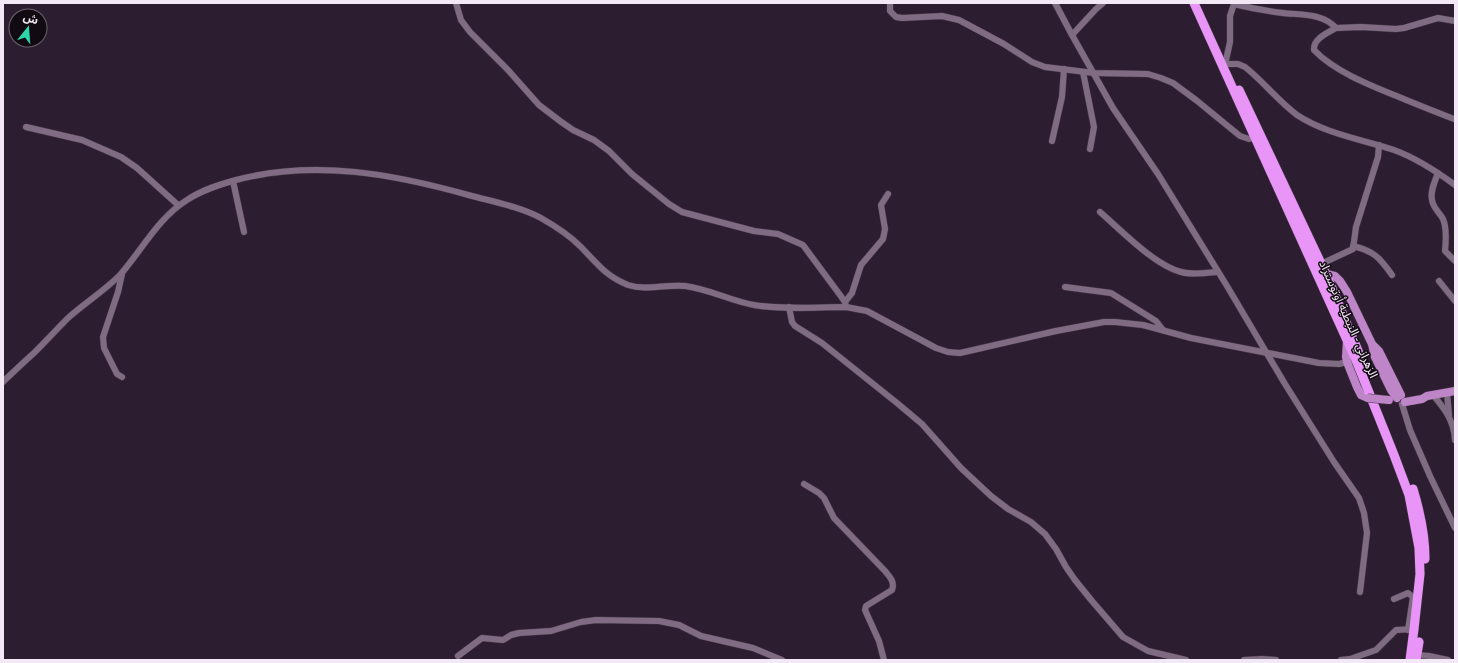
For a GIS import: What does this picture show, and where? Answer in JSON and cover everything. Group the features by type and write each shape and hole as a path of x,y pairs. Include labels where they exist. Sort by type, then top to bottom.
{"highway":[{"name":"الزهراني - النبطية أوتوستراد","path":"1194,3 1227,67"},
{"name":"الزهراني - النبطية أوتوستراد","path":"1200,3 1254,137 1347,341 1351,361 1409,495 1419,548 1420,574 1411,629 1414,658"},
{"name":"الزهراني - النبطية أوتوستراد","path":"1236,90 1322,264 1379,403 1419,507 1425,542 1426,579 1414,658"}],"main road":[{"path":"1326,274 1335,276 1344,286 1372,344 1375,357 1391,390 1399,400"},
{"path":"1351,361 1357,388 1362,395 1368,398 1399,400 1422,394 1430,395 1451,392"}],"street":[{"path":"456,3 462,20 470,32 508,70 539,105 573,130 594,140 609,151 632,174 669,204 682,212 754,231 778,234 803,245 845,305"},
{"path":"890,3 890,12 896,17 942,16 959,20 1004,44 1032,62 1045,66 1094,73 1148,74 1161,78 1173,83 1185,91 1240,136 1249,139 1254,137"},
{"path":"1055,3 1113,108 1158,174 1285,384 1334,462 1359,498 1364,513 1367,533 1360,592"},
{"path":"1072,35 1102,3"},
{"path":"1336,28 1330,22 1314,16 1271,11 1234,4 1230,16 1230,42 1227,67 1238,64 1245,67 1297,114 1320,127 1342,136 1379,145 1396,151 1419,161 1455,185"},
{"path":"1454,119 1344,73 1317,54 1314,50 1315,43 1320,38 1336,28 1361,27 1396,29 1438,18 1455,21"},
{"path":"1052,141 1062,97 1064,69"},
{"path":"1083,72 1094,127 1090,149"},
{"path":"26,127 82,140 121,158 137,168 178,205"},
{"path":"1322,264 1351,251 1356,227 1378,157 1379,145"},
{"path":"3,382 68,318 122,272 155,230 178,205 198,193 221,184 267,173 303,170 333,170 366,173 442,188 522,210 538,217 567,235 604,271 630,286 644,288 686,286 751,304 789,307 845,305 867,311 936,348 952,353 967,352 1056,331 1104,322 1131,323 1191,338 1319,363 1338,364 1351,361"},
{"path":"1438,173 1432,190 1432,201 1444,220 1446,232 1445,251 1455,261"},
{"path":"233,181 244,232"},
{"path":"845,305 852,293 861,265 883,240 884,229 881,209 882,202 888,194"},
{"path":"1100,212 1151,256 1169,268 1188,273 1217,272"},
{"path":"1353,246 1364,248 1379,258 1392,275"},
{"path":"122,272 118,292 103,337 104,348 117,374 122,377"},
{"path":"1439,280 1455,301"},
{"path":"1064,287 1111,293 1156,321 1163,330"},
{"path":"789,307 792,322 795,326 822,343 897,403 922,424 961,468 986,491 1008,509 1031,522 1045,534 1075,580 1123,637 1148,651 1186,660"},
{"path":"1451,392 1449,415 1455,440"},
{"path":"1430,395 1449,415"},
{"path":"1399,400 1416,443 1455,528"},
{"path":"804,484 819,493 824,498 834,518 892,580 892,590 869,603 865,610 879,641 884,660"},
{"path":"1341,660 1350,659 1376,650 1394,631 1411,629 1413,597 1408,593 1394,599"},
{"path":"458,656 482,638 503,640 511,635 519,633 551,631 589,620 659,620 679,625 701,636 753,648 782,660"},
{"path":"1414,658 1428,656 1448,660"},
{"path":"1244,660 1276,660"}]}
